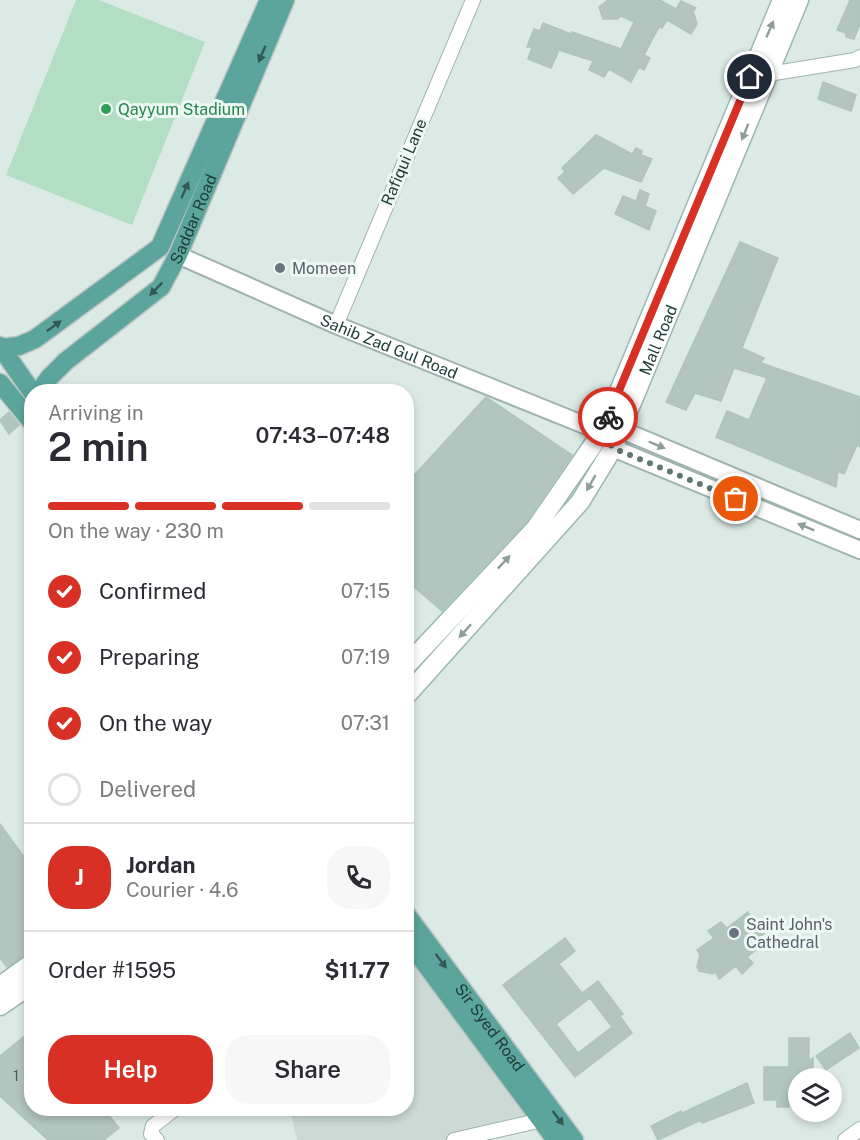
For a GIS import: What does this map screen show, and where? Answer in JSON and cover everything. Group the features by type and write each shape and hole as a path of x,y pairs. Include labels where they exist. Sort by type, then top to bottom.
{"main road":[{"name":"Saddar Road","path":"1,347 19,346 35,339 160,247 269,0"},
{"name":"Saddar Road","path":"45,384 66,361 160,287 177,255 285,0"},
{"name":"Mall Road","path":"414,658 535,529 602,432 782,0"},
{"name":"Mall Road","path":"414,687 580,502 613,448 799,0"},
{"path":"1,347 26,384"},
{"path":"0,383 7,404 24,416"},
{"name":"Sir Syed Road","path":"414,925 574,1140"},
{"name":"Sir Syed Road","path":"414,948 556,1140"},
{"path":"3,978 24,967"},
{"path":"0,1006 24,990"}],"street":[{"name":"Rafiqui Lane","path":"336,325 473,0"},
{"path":"750,77 855,60 860,57"},
{"name":"Sahib Zad Gul Road","path":"177,255 336,325 602,432 622,430 860,530"},
{"path":"602,432 613,448 860,550"},
{"path":"157,1140 151,1134 153,1126 166,1116"},
{"path":"454,1140 542,1120"},
{"path":"845,1140 860,1129"}],"shaded area":[{"path":"414,951 542,1120 454,1140 297,1140 292,1116 414,1116"}],"green space":[{"name":"Qayyum Stadium","path":"76,0 99,0 205,42 132,225 6,175"}],"building":[{"path":"608,0 660,0 676,9 681,1 696,8 693,11 697,24 691,34 667,20 662,28 659,27 644,55 650,58 644,70 639,67 631,82 609,69 604,77 589,70 593,61 559,50 551,68 528,59 532,47 527,47 534,29 540,31 543,23 621,49 634,22 621,16 617,19 603,19 599,7"},
{"path":"850,0 860,0 860,24 854,39 846,37 846,33 837,30"},
{"path":"823,82 856,95 851,111 818,99"},
{"path":"596,135 632,154 636,148 642,151 641,155 652,159 641,182 604,168 573,194 558,178 565,172 562,168"},
{"path":"640,190 649,194 645,206 656,211 649,230 615,214 623,196 636,201"},
{"path":"740,242 778,258 742,348 764,358 761,363 860,397 860,447 857,445 844,474 838,471 836,487 716,437 727,411 749,420 767,378 734,368 721,401 695,393 686,410 666,402"},
{"path":"486,397 572,455 526,522 442,611 414,587 414,475"},
{"path":"9,412 19,425 9,434 0,420"},
{"path":"0,824 24,857 24,957 7,967 0,958"},
{"path":"748,912 756,927 760,924 767,931 761,936 765,943 747,957 753,963 742,974 736,966 719,979 715,971 713,974 699,971 697,967 700,955 697,950 714,938 708,931 721,922 727,928"},
{"path":"565,938 575,951 559,964 582,993 598,981 623,1014 620,1016 632,1033 575,1077 503,985","holes":["590,998 612,1027 578,1053 556,1024"]},
{"path":"850,1033 859,1048 829,1068 825,1068 816,1056"},
{"path":"24,1036 24,1116 109,1116 119,1128 104,1140 48,1140 0,1096 0,1056"},
{"path":"789,1038 809,1038 809,1061 813,1058 813,1068 788,1068 788,1107 777,1107 777,1100 764,1100 764,1067 789,1067"},
{"path":"747,1083 754,1103 702,1123 701,1120 658,1140 651,1126"}],"way so far":[{"path":"608,417 602,432 613,448 736,499"}],"place":[{"name":"Qayyum Stadium","path":"106,109"},
{"name":"Momeen","path":"280,268"},
{"name":"Saint John's Cathedral","path":"734,933"}],"route":[{"path":"608,417 750,77"}]}
